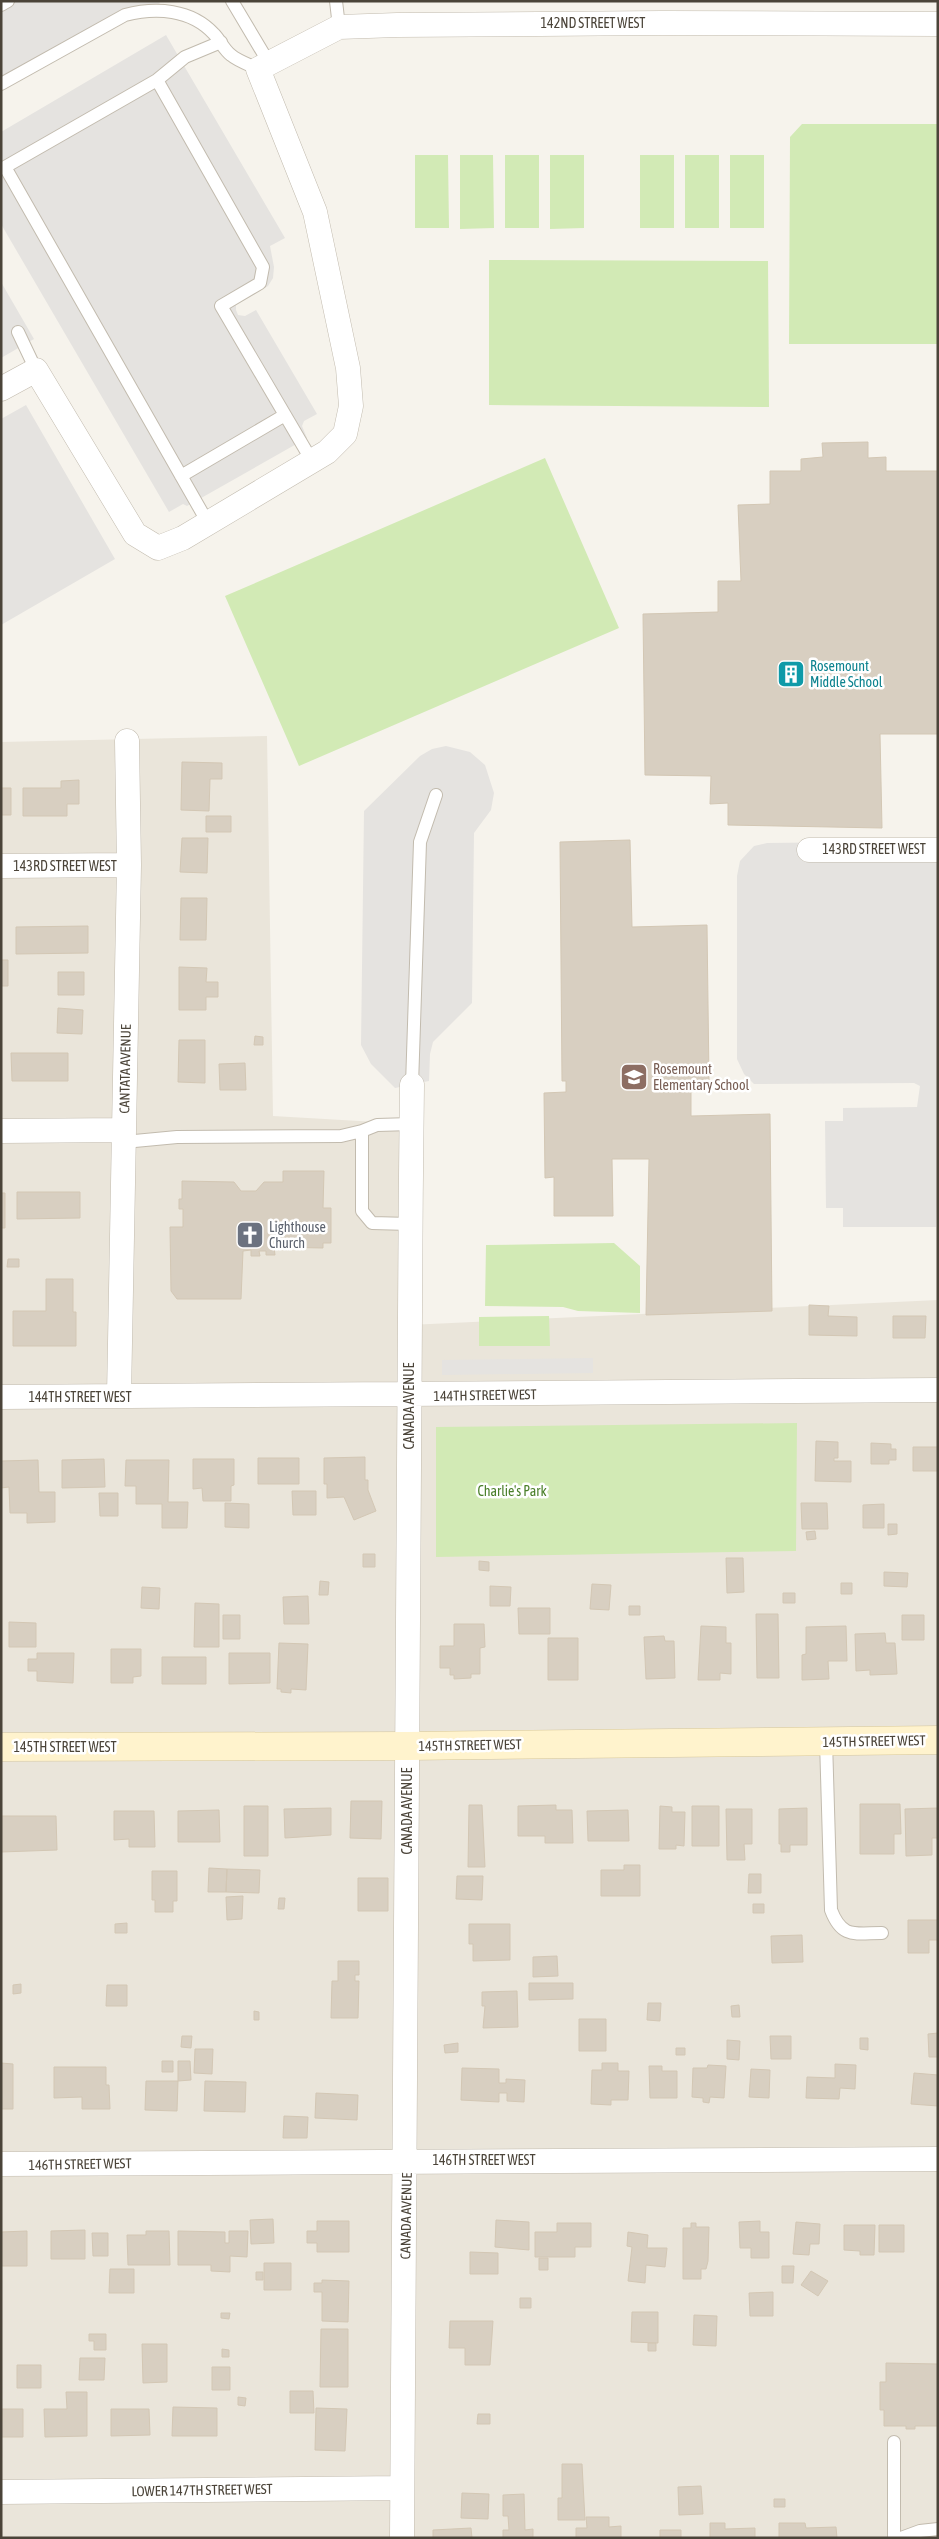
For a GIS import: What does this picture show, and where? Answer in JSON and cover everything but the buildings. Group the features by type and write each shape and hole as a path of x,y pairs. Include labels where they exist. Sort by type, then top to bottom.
{"street":[{"name":"142ND STREET WEST","path":"264,66 339,27 662,23 938,24"},
{"path":"1,390 36,370 135,534 158,548 183,538 328,452 345,434 352,406 348,368 315,212 264,66"},
{"name":"CANTATA AVENUE","path":"119,1396 129,865 127,741"},
{"name":"143RD STREET WEST","path":"809,850 935,849"},
{"name":"143RD STREET WEST","path":"1,866 129,865"},
{"name":"CANADA AVENUE","path":"402,2538 407,2161 408,1396 412,1085"},
{"path":"1,1131 124,1136"},
{"name":"144TH STREET WEST","path":"1,1397 408,1396 938,1390"},
{"name":"145TH STREET WEST","path":"1,1747 407,1746 938,1740"},
{"name":"146TH STREET WEST","path":"1,2164 938,2159"},
{"name":"LOWER 147TH STREET WEST","path":"1,2492 402,2488"}],"lane":[{"path":"1,5 8,1"},
{"path":"232,1 264,66"},
{"path":"336,1 339,27"},
{"path":"1,84 125,15 148,9 176,12 194,18 213,32 230,55 264,66"},
{"path":"208,523 5,167 157,80 185,57 221,42"},
{"path":"157,80 263,267 260,283 221,306 312,461"},
{"path":"18,332 36,370"},
{"path":"181,476 285,415"},
{"path":"412,1085 420,842 436,795"},
{"path":"124,1136 341,1136 377,1125 411,1124"},
{"path":"362,1131 362,1211 372,1222 410,1224"},
{"path":"826,1741 831,1910 836,1925 847,1932 882,1933"},
{"path":"894,2442 894,2538"},
{"path":"901,2538 920,2531 938,2529"}],"shaded area":[{"path":"1,1 160,1 157,16 126,19 1,91"},
{"path":"166,35 285,238 270,246 274,267 273,278 268,286 236,305 236,310 238,315 245,316 256,310 317,414 304,421 302,426 307,438 187,506 183,504 169,512 1,224 1,132"},
{"path":"1,282 34,339 1,358"},
{"path":"26,405 115,559 1,625 1,419"},
{"path":"267,736 273,1116 411,1124 409,1325 938,1300 938,2538 1,2538 1,742"},
{"path":"446,746 470,752 485,765 494,793 491,810 474,833 472,1003 433,1042 430,1054 429,1081 395,1088 371,1064 361,1045 364,811 420,756 432,749"},
{"path":"938,841 938,1181 936,1227 843,1227 843,1208 826,1208 825,1121 843,1121 843,1108 917,1107 920,1086 914,1083 754,1084 744,1074 737,1059 737,876 740,861 754,846 767,843"},
{"path":"593,1358 593,1373 442,1375 442,1360"}],"green space":[{"path":"802,124 938,124 938,344 789,344 790,137"},
{"path":"415,155 448,155 449,228 415,228"},
{"path":"460,155 493,155 494,228 460,229"},
{"path":"505,155 539,155 539,228 505,228"},
{"path":"550,155 584,155 584,228 550,229"},
{"path":"640,155 674,155 674,228 640,228"},
{"path":"685,155 719,155 719,228 685,228"},
{"path":"730,155 764,155 764,228 730,228"},
{"path":"489,260 768,261 769,407 489,405"},
{"path":"545,458 619,628 299,766 225,596"},
{"path":"614,1243 640,1266 640,1313 578,1311 563,1307 485,1306 486,1245"},
{"path":"549,1316 550,1346 479,1346 479,1317"},
{"name":"Charlie's Park","path":"797,1423 796,1551 436,1557 436,1427"}],"place":[{"name":"Rosemount Middle School","path":"791,674"},
{"name":"Rosemount Elementary School","path":"634,1077"},
{"name":"Lighthouse Church","path":"250,1235"}]}
